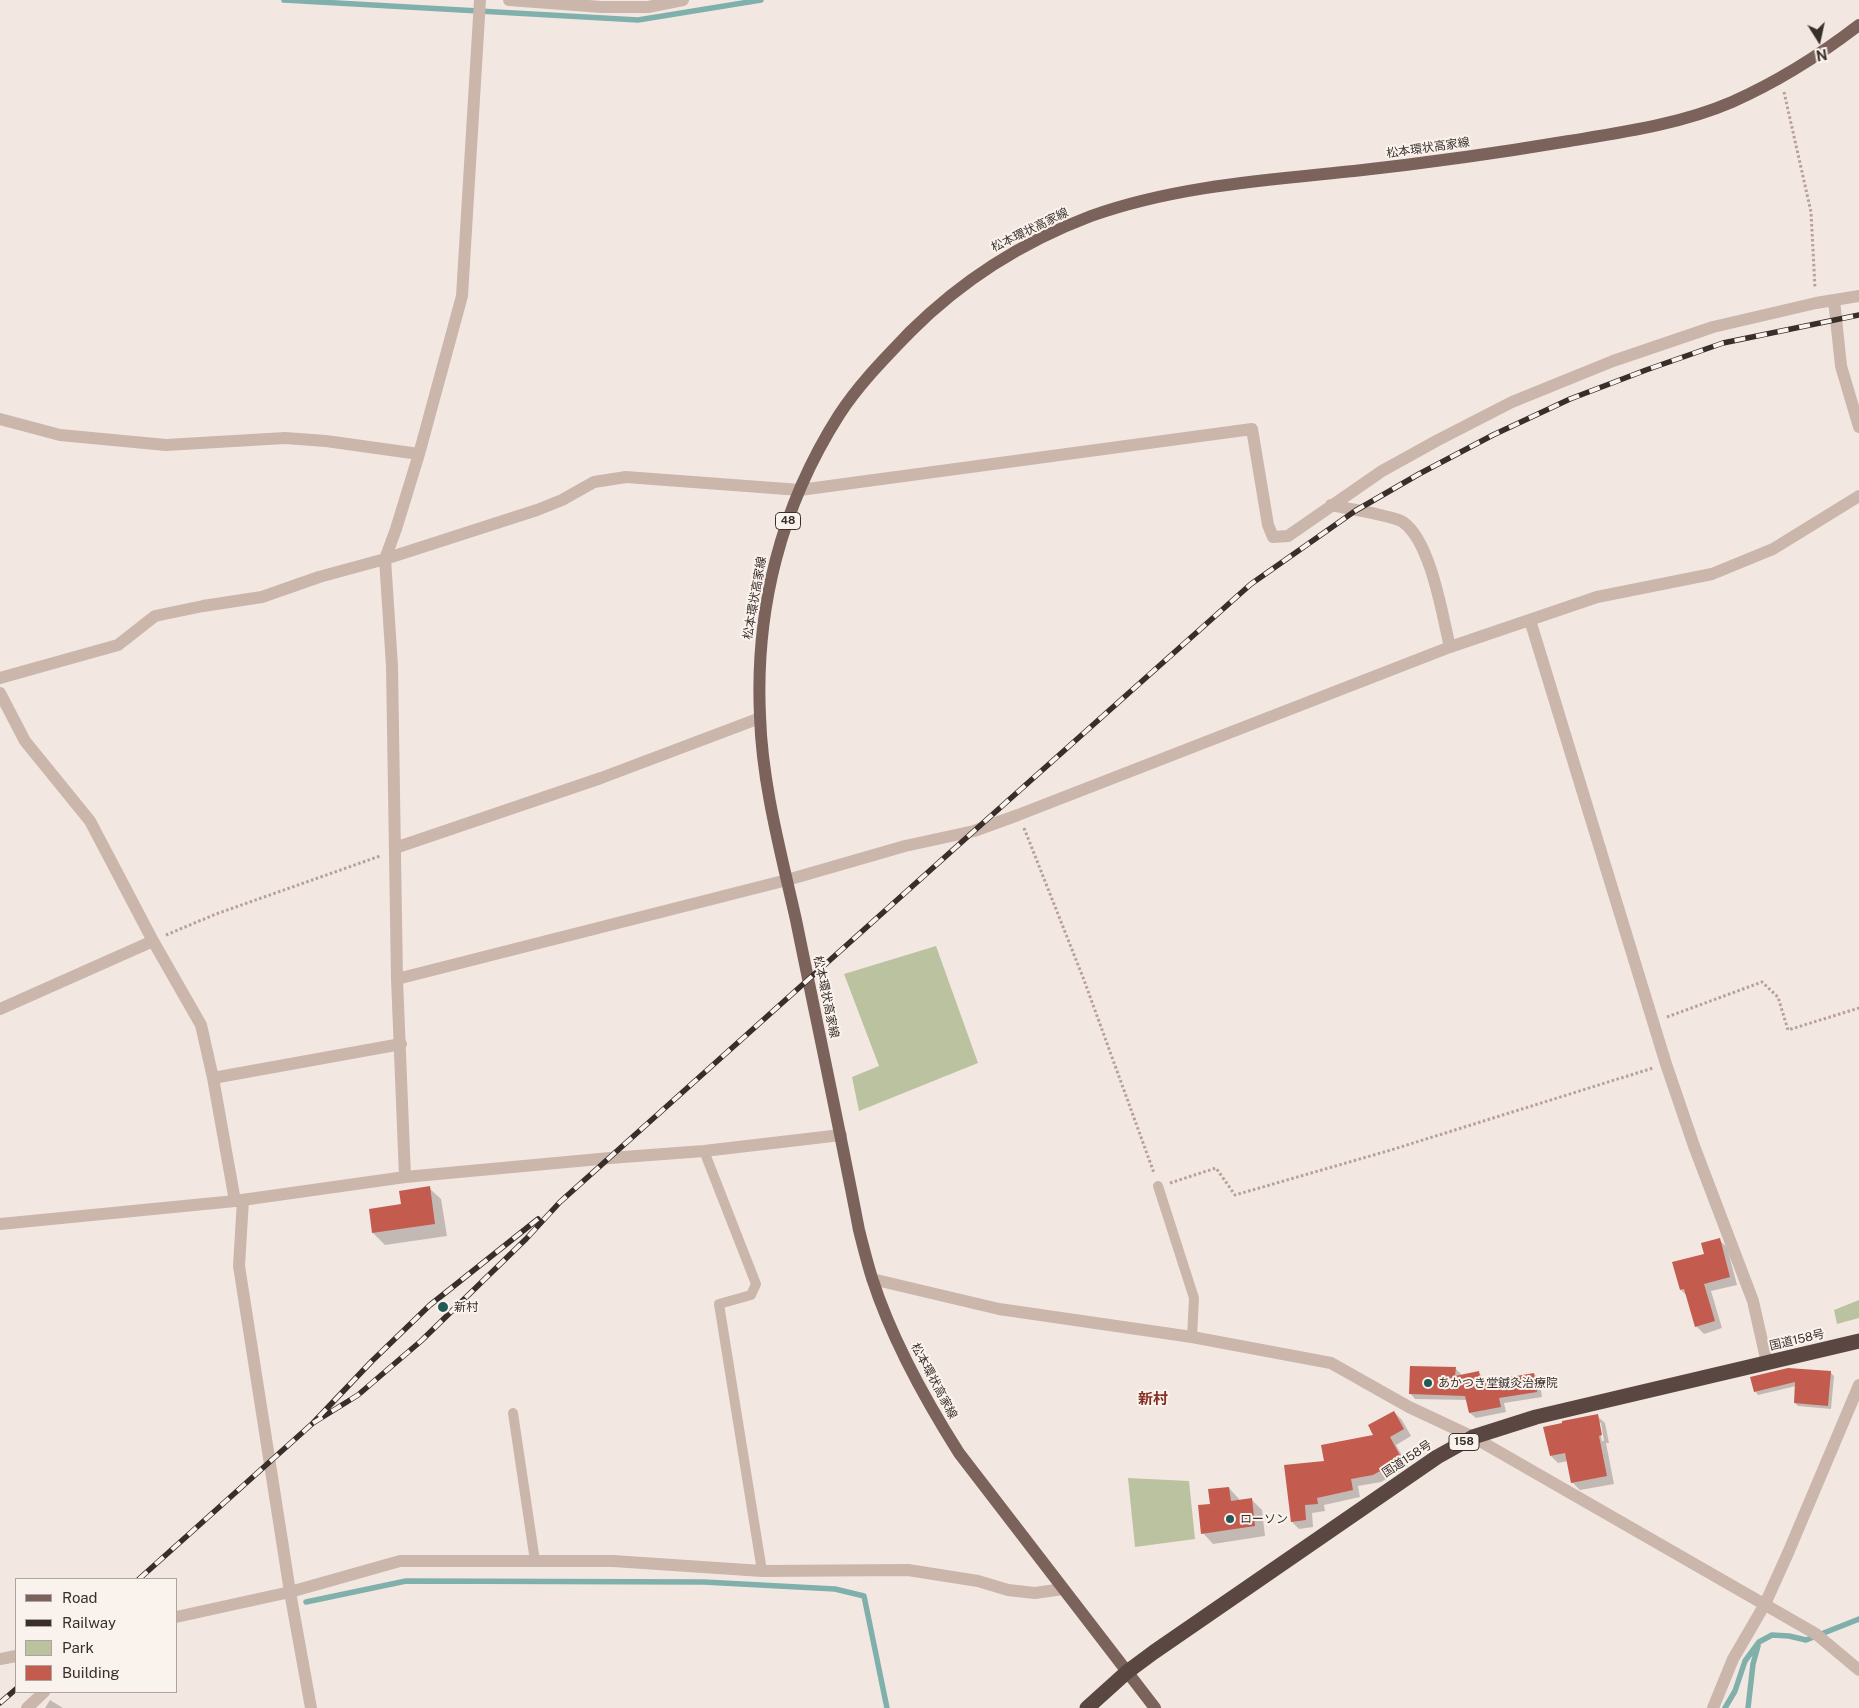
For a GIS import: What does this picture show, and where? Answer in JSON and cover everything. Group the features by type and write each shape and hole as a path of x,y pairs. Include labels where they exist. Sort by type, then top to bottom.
{"highway":[{"name":"国道158号","path":"1087,1708 1127,1672 1162,1646 1396,1484 1437,1457 1473,1438 1536,1417 1859,1341"}],"main road":[{"name":"松本環状高家線","path":"1155,1708 959,1453 932,1411 889,1322 872,1279 859,1230 762,749 758,666 770,581 788,519 800,490 840,414 865,380 889,354 958,289 989,266 1057,230 1127,205 1174,195 1252,182 1403,165 1562,142 1666,122 1730,103 1781,77 1859,25"}],"street":[{"path":"405,1178 397,979 392,666 385,559 419,454 462,296 480,0"},
{"path":"510,0 602,8 648,6 684,0"},
{"path":"0,678 118,645 155,616 262,597 318,577 385,559 537,510 562,500 594,482 626,477 800,490 1252,429 1268,526 1273,537 1288,536 1382,471 1512,402 1613,361 1713,327 1816,303 1859,296"},
{"path":"1834,300 1841,366 1859,427"},
{"path":"0,419 60,435 166,446 285,438 326,441 419,454"},
{"path":"397,979 787,880 905,846 974,830 1018,815 1450,647 1597,597 1712,574 1773,549 1859,496"},
{"path":"1331,505 1402,522 1412,532 1427,558 1450,647"},
{"path":"1530,620 1666,1064 1694,1146 1753,1301 1767,1363"},
{"path":"0,693 25,740 90,822 153,940 202,1025 239,1200 239,1266 290,1592 311,1708"},
{"path":"395,849 601,778 760,718"},
{"path":"0,1009 153,940"},
{"path":"213,1078 401,1044"},
{"path":"0,1224 239,1200 405,1178 704,1151 841,1135"},
{"path":"872,1279 999,1308 1192,1337 1331,1363 1409,1407 1473,1438 1765,1604 1820,1636 1859,1670"},
{"path":"1713,1708 1734,1659 1765,1604 1859,1385"},
{"path":"178,1617 290,1592 400,1561 614,1561 762,1571 908,1570 978,1581 1008,1590 1036,1594 1062,1589"},
{"path":"0,1659 15,1656"},
{"path":"27,1708 43,1693"}],"lane":[{"path":"704,1151 756,1284 751,1295 719,1304 762,1571"},
{"path":"1158,1186 1194,1298 1192,1337"},
{"path":"513,1413 535,1561"}],"path":[{"path":"1781,77 1810,212 1816,303"},
{"path":"1018,815 1084,980 1158,1186 1216,1168 1235,1195 1391,1150 1666,1064"},
{"path":"153,940 216,914 395,849"},
{"path":"1654,1022 1762,982 1778,997 1788,1030 1859,1008"}],"green space":[{"path":"936,946 978,1063 859,1111 852,1077 879,1066 844,974"},
{"path":"1859,1300 1859,1318 1837,1324 1834,1310"},
{"path":"1128,1478 1189,1481 1195,1539 1135,1547"}],"building":[{"path":"430,1186 435,1224 372,1233 369,1209 401,1204 399,1191"},
{"path":"1720,1238 1730,1277 1704,1284 1715,1321 1695,1327 1684,1289 1680,1290 1672,1262 1704,1254 1701,1243"},
{"path":"1410,1366 1456,1367 1455,1376 1479,1371 1481,1382 1534,1373 1537,1392 1499,1398 1501,1407 1469,1413 1465,1396 1409,1394"},
{"path":"1788,1368 1831,1371 1828,1406 1794,1403 1795,1382 1754,1392 1750,1377"},
{"path":"1394,1411 1404,1429 1390,1437 1402,1459 1373,1475 1351,1479 1353,1490 1317,1498 1318,1504 1305,1505 1306,1520 1291,1522 1284,1465 1324,1461 1321,1445 1373,1435 1368,1425"},
{"path":"1598,1414 1602,1435 1599,1436 1607,1476 1571,1483 1565,1453 1550,1456 1543,1427"},
{"path":"1229,1487 1231,1501 1252,1498 1255,1526 1201,1534 1198,1505 1210,1504 1208,1489"}],"waterway":[{"path":"284,0 638,20 761,0"},
{"path":"306,1602 406,1581 704,1582 835,1589 864,1596 887,1708"},
{"path":"1725,1708 1735,1691 1745,1661 1759,1642 1772,1635 1806,1640 1859,1619"},
{"path":"1748,1708 1753,1664 1758,1646"}],"railway":[{"path":"313,1423 358,1395 421,1341 526,1239 560,1202 1251,584 1355,511 1419,474 1493,435 1570,399 1723,343 1859,315"},
{"path":"140,1578 313,1423 372,1361 430,1305 538,1219"},
{"path":"0,1703 15,1690"}],"place":[{"name":"新村","path":"443,1307"},
{"name":"あかつき堂鍼灸治療院","path":"1428,1383"},
{"name":"ローソン","path":"1230,1519"}],"district":[{"name":"新村","path":"1153,1399"}]}
